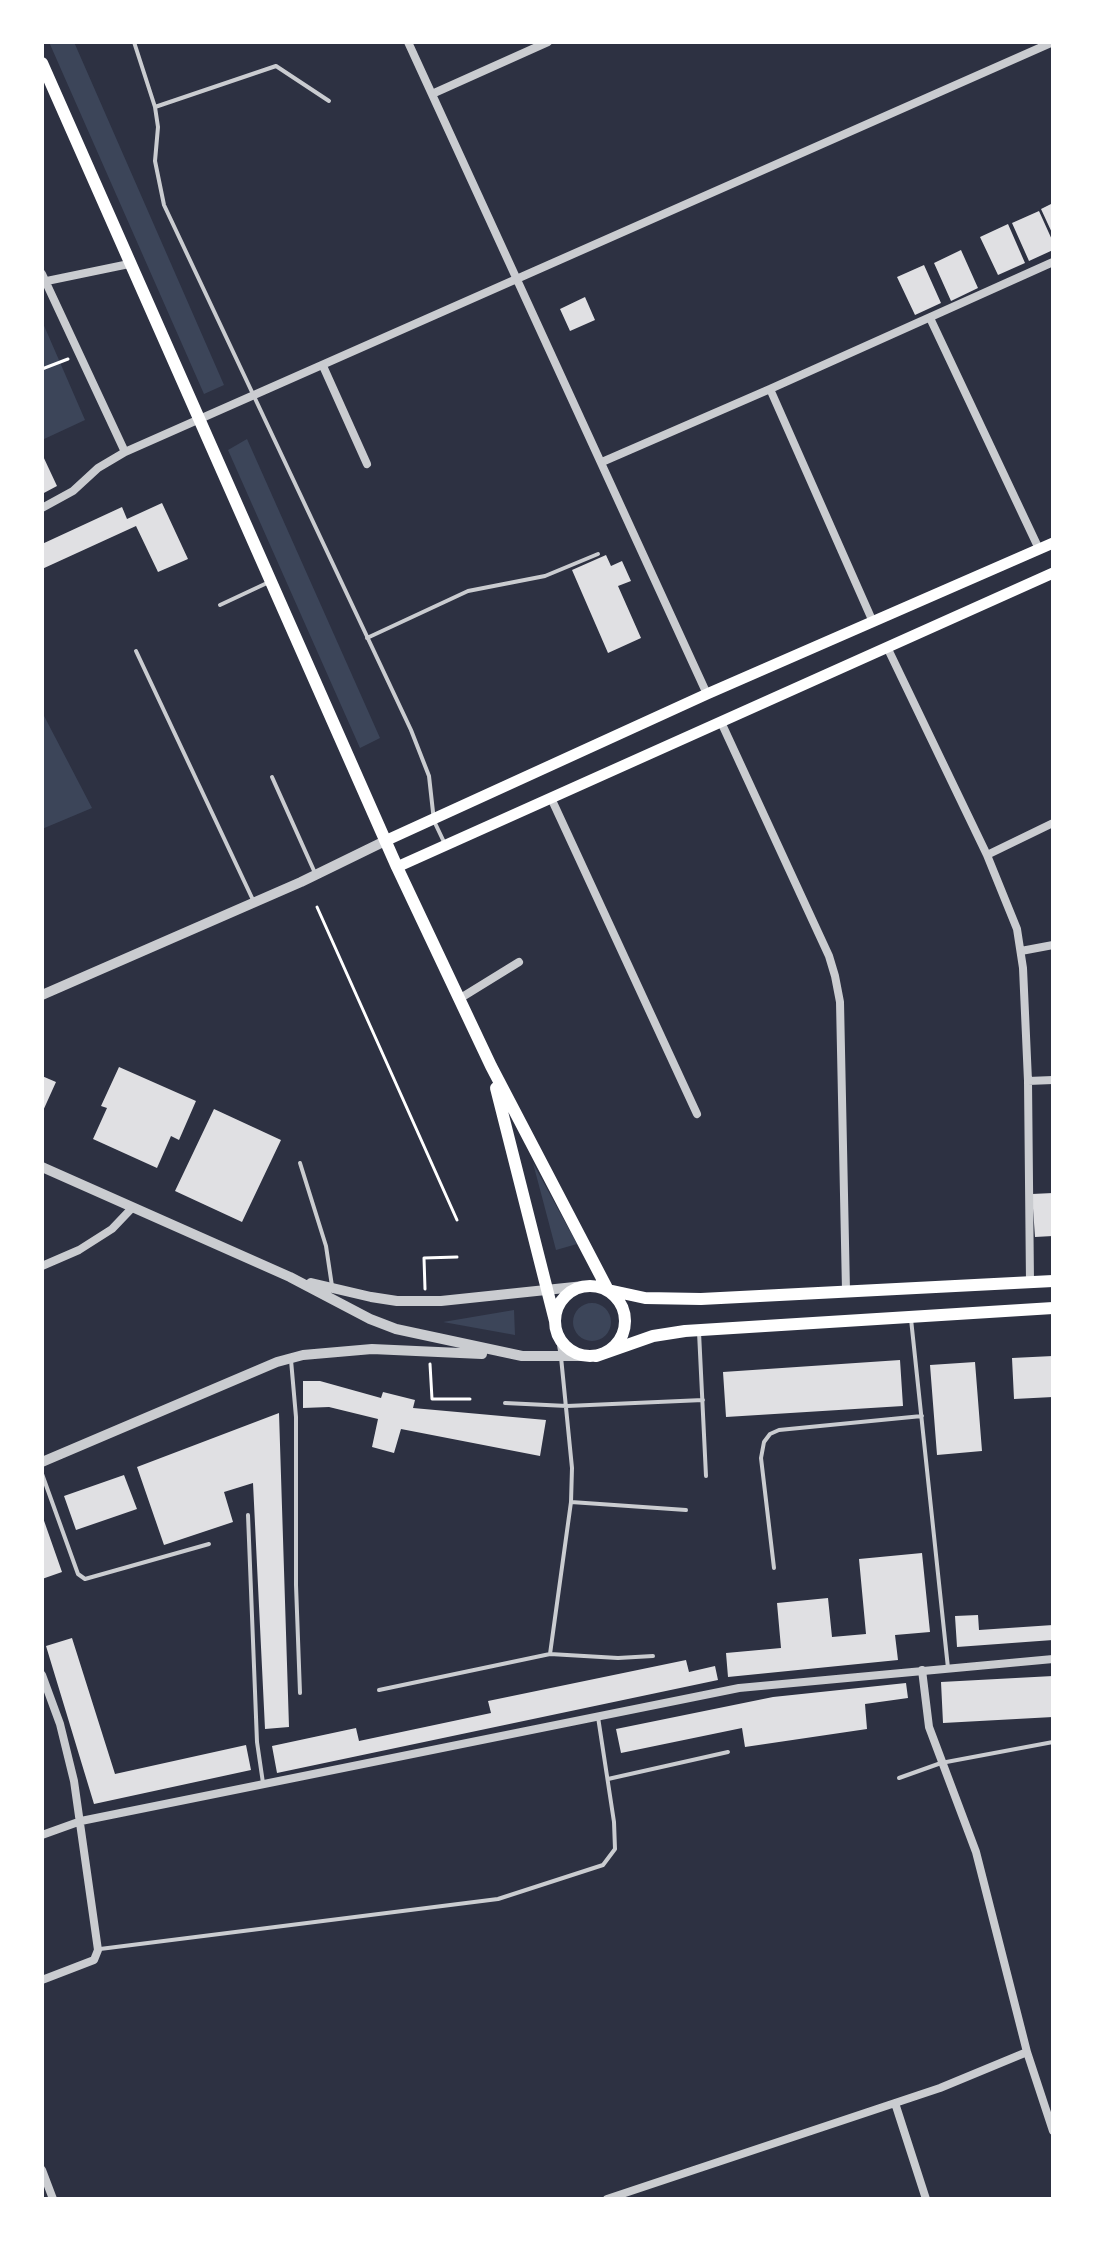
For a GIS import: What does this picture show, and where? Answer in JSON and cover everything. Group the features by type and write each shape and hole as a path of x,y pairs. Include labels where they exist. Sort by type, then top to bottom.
{"highway":[{"path":"42,63 397,867 491,1066 608,1290 623,1309 626,1321 623,1333 608,1352 590,1356 572,1352 563,1344 556,1327 491,1066"},
{"path":"556,1327 557,1309 563,1298 572,1290 584,1286 645,1298 701,1299 1053,1281"},
{"path":"590,1356 653,1336 699,1329 1053,1308"}],"main road":[{"path":"385,841 707,694 1053,543"},
{"path":"397,867 1053,573"}],"street":[{"path":"408,42 707,694"},
{"path":"432,94 548,42"},
{"path":"42,508 73,491 98,468 125,452 518,281 1053,42"},
{"path":"602,462 1053,262"},
{"path":"125,452 43,279 129,264"},
{"path":"930,318 1039,549"},
{"path":"323,366 367,464"},
{"path":"770,389 873,622"},
{"path":"887,647 987,855 1017,929 1021,951 1028,1081 1030,1283"},
{"path":"721,722 823,943 835,976 840,1002 846,1291"},
{"path":"551,798 697,1114"},
{"path":"987,855 1053,823"},
{"path":"42,995 254,903 385,841"},
{"path":"1021,951 1053,945"},
{"path":"459,999 519,962"},
{"path":"1028,1081 1053,1080"},
{"path":"42,1167 290,1277 370,1319 396,1329 522,1356"},
{"path":"42,1266 79,1250 112,1229 132,1208"},
{"path":"290,1277 397,1301 441,1301 584,1286"},
{"path":"42,1462 291,1358 339,1350 372,1349 590,1356"},
{"path":"42,1835 81,1821 739,1688 1053,1659"},
{"path":"922,1670 929,1727 976,1852 1027,2052 1053,2131"},
{"path":"42,1675 60,1724 81,1821 98,1950 94,1960 42,1980"},
{"path":"607,2199 940,2088 1027,2052"},
{"path":"895,2103 926,2199"},
{"path":"42,2170 53,2199"}],"lane":[{"path":"134,42 155,107 158,127 155,161 164,205 429,776 434,821 446,846"},
{"path":"155,107 276,66 329,101"},
{"path":"367,638 468,591 545,576 598,554"},
{"path":"220,605 269,582"},
{"path":"136,651 254,903"},
{"path":"272,777 316,875"},
{"path":"300,1163 326,1246 332,1288"},
{"path":"911,1316 948,1668"},
{"path":"550,1654 571,1502 572,1468 556,1327"},
{"path":"699,1329 706,1476"},
{"path":"291,1358 296,1417 296,1585 300,1693"},
{"path":"505,1403 567,1406 703,1400"},
{"path":"774,1568 761,1458 764,1442 770,1434 779,1430 922,1416"},
{"path":"42,1474 78,1574 85,1579 209,1544"},
{"path":"571,1502 686,1510"},
{"path":"248,1515 257,1742 263,1785"},
{"path":"379,1690 550,1654 618,1658 653,1656"},
{"path":"98,1950 498,1899 603,1865 615,1849 614,1822 598,1717"},
{"path":"899,1778 941,1763 1053,1742"},
{"path":"608,1779 728,1752"}],"path":[{"path":"42,369 79,355"},
{"path":"317,907 457,1220"},
{"path":"424,1258 457,1257"},
{"path":"432,1399 470,1399"}],"shaded area":[{"path":"49,42 74,42 224,385 204,394"},
{"path":"42,321 85,420 42,440"},
{"path":"247,439 380,738 360,748 228,450"},
{"path":"42,712 92,808 42,829"},
{"path":"533,1163 577,1244 556,1250"},
{"path":"592,1303 605,1309 611,1322 605,1335 592,1341 579,1335 573,1322 579,1309"},
{"path":"514,1310 515,1335 443,1322"}],"building":[{"path":"1053,203 1053,235 1041,209"},
{"path":"1039,211 1053,242 1053,250 1029,261 1012,223"},
{"path":"1008,224 1025,263 998,275 980,237"},
{"path":"961,250 978,288 951,301 934,263"},
{"path":"924,265 941,303 915,315 897,277"},
{"path":"585,297 595,320 570,331 560,309"},
{"path":"42,454 57,486 42,494"},
{"path":"162,503 188,559 158,572 136,526 42,569 42,544 122,507 127,519"},
{"path":"606,555 611,566 622,561 631,581 618,586 641,638 608,653 572,570"},
{"path":"119,1067 196,1101 179,1140 171,1136 157,1168 93,1139 107,1108 101,1106"},
{"path":"42,1076 56,1082 42,1113"},
{"path":"214,1109 281,1140 242,1222 175,1191"},
{"path":"1053,1193 1053,1236 1035,1237 1032,1194"},
{"path":"1053,1356 1053,1397 1014,1399 1012,1358"},
{"path":"900,1360 903,1406 726,1417 723,1372"},
{"path":"975,1362 982,1451 937,1455 930,1365"},
{"path":"303,1381 320,1381 381,1398 383,1392 415,1400 413,1408 546,1420 540,1456 401,1429 394,1453 372,1447 378,1419 329,1407 303,1408"},
{"path":"279,1413 289,1727 265,1729 253,1483 224,1492 233,1522 164,1545 137,1467"},
{"path":"124,1475 137,1509 76,1530 64,1496"},
{"path":"42,1515 62,1572 42,1579"},
{"path":"922,1553 930,1632 895,1635 898,1660 728,1677 726,1653 781,1648 777,1603 828,1598 832,1637 866,1634 859,1559"},
{"path":"978,1615 979,1630 1053,1625 1053,1640 957,1647 955,1616"},
{"path":"72,1638 115,1774 246,1745 251,1770 94,1804 46,1646"},
{"path":"686,1660 689,1672 715,1666 718,1680 277,1773 272,1746 356,1728 359,1741 491,1713 488,1701"},
{"path":"1053,1676 1053,1717 943,1723 941,1682"},
{"path":"906,1683 908,1698 865,1704 867,1729 745,1747 742,1728 621,1753 616,1729 773,1697"}]}
